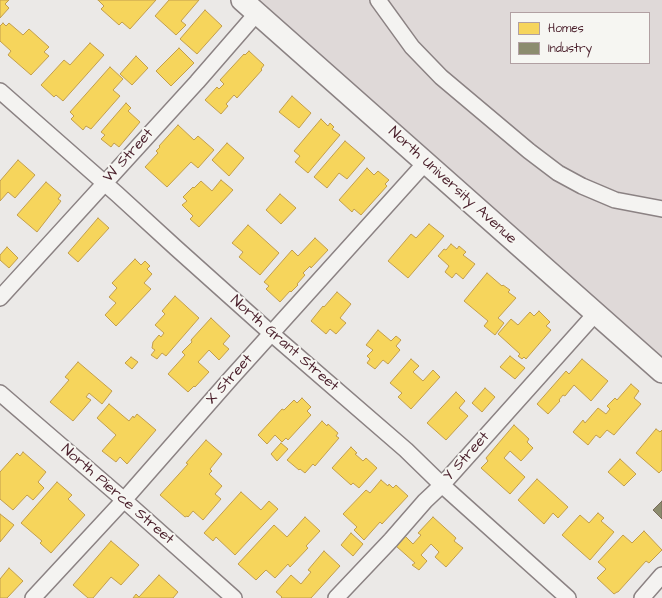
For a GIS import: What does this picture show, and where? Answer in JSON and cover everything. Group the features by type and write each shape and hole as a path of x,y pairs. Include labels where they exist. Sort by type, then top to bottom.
{"street":[{"path":"378,0 412,47 441,76 529,151 558,173 582,186 615,200 662,209"},
{"name":"North University Avenue","path":"250,6 662,372"},
{"name":"W Street","path":"0,298 197,82 250,6"},
{"name":"North Grant Street","path":"0,92 272,334 406,450 442,485 568,598"},
{"name":"X Street","path":"34,598 124,500 426,162"},
{"name":"Y Street","path":"336,598 425,500 442,485 596,313"},
{"name":"North Pierce Street","path":"0,393 124,500 234,598"},
{"path":"642,598 662,575"}],"shaded area":[{"path":"243,0 662,0 662,371"}],"building: Homes":[{"path":"0,0 9,0 5,4 9,8 0,18"},
{"path":"98,0 156,0 130,29 122,22 119,25 101,9 104,6"},
{"path":"169,0 199,0 181,21 186,25 176,35 155,16"},
{"path":"205,10 222,26 197,54 180,39"},
{"path":"3,23 6,26 9,23 23,35 29,29 49,47 44,52 49,56 31,75 8,55 11,51 0,41 0,26"},
{"path":"90,43 104,55 63,101 56,95 54,97 41,85 64,60 70,65"},
{"path":"179,48 194,63 171,86 156,71"},
{"path":"249,51 264,65 261,69 262,70 237,98 234,95 226,104 228,106 221,114 205,100 217,87 219,89 224,84 220,80 244,54 245,55"},
{"path":"136,56 148,68 132,85 120,74"},
{"path":"110,67 123,79 113,90 120,96 91,129 86,126 83,130 71,119 74,116 70,112"},
{"path":"292,96 311,113 299,128 279,112"},
{"path":"126,103 131,108 128,111 140,122 119,147 114,143 111,147 101,139 105,135 101,132"},
{"path":"321,119 328,126 330,123 334,127 332,129 340,135 308,173 295,162 300,156 294,151"},
{"path":"178,125 194,140 198,136 214,150 198,168 191,162 167,187 145,167 158,153 156,151 160,147 159,146"},
{"path":"345,141 365,158 347,179 339,173 327,188 314,177"},
{"path":"227,143 244,158 229,176 212,160"},
{"path":"18,160 35,175 15,198 8,192 0,201 0,181"},
{"path":"367,168 374,175 378,171 389,180 385,184 387,186 361,215 354,209 352,212 339,200"},
{"path":"221,180 233,190 199,227 190,219 193,216 182,205 187,201 183,197 201,181 212,191"},
{"path":"46,182 61,195 58,199 61,201 37,232 17,215"},
{"path":"280,194 296,208 281,224 266,210"},
{"path":"98,218 109,228 78,262 68,253"},
{"path":"429,224 444,236 408,278 388,261 411,234 416,238"},
{"path":"248,225 279,253 260,275 239,257 243,252 232,243"},
{"path":"315,238 328,250 311,268 310,266 303,273 305,275 297,284 298,285 280,302 266,289 269,286 264,282 292,250 298,256"},
{"path":"451,244 457,249 459,246 466,252 463,255 475,264 463,279 456,273 452,278 445,272 449,266 438,256"},
{"path":"7,247 18,258 9,268 0,260 0,255"},
{"path":"135,259 141,265 145,261 150,266 147,269 152,274 144,283 151,289 116,326 105,315 116,303 109,297 117,288 112,283"},
{"path":"487,273 502,286 503,285 510,290 508,292 516,298 498,318 504,323 495,335 484,326 488,321 464,301"},
{"path":"337,292 351,304 340,318 346,323 336,334 330,329 326,334 311,321"},
{"path":"175,296 199,318 166,356 162,353 157,359 151,355 155,350 152,348 153,342 159,335 161,337 164,333 155,325 165,314 162,311"},
{"path":"539,311 550,322 546,326 551,330 526,359 524,357 522,359 518,356 520,354 498,334 511,319 518,325 530,312 534,316"},
{"path":"211,318 230,336 223,344 229,349 219,360 209,350 198,362 209,372 195,387 194,386 188,392 168,374 185,355 182,352 192,342 191,340"},
{"path":"378,330 391,341 396,336 401,340 396,346 400,350 388,364 383,360 375,369 367,363 370,359 367,356 373,350 366,345"},
{"path":"510,356 525,368 515,379 500,367"},
{"path":"131,357 138,362 132,369 125,363"},
{"path":"411,359 419,366 413,372 423,381 433,370 440,377 411,409 398,397 402,393 390,383"},
{"path":"582,359 608,381 591,401 574,385 565,396 563,395 559,400 560,401 548,414 537,404 566,371 569,374"},
{"path":"78,362 112,391 102,404 89,393 86,397 91,400 73,421 50,402 69,380 65,377"},
{"path":"631,384 639,391 634,398 641,404 614,435 607,430 600,438 596,435 588,445 573,432 583,420 585,423 598,408 606,414 610,409 607,406 615,398 617,400"},
{"path":"485,388 495,397 482,412 472,403"},
{"path":"456,392 465,401 459,408 468,416 446,440 427,423"},
{"path":"302,398 311,407 307,411 311,415 288,440 286,438 282,442 275,435 267,444 258,435 282,409 284,410 294,400 297,403"},
{"path":"109,404 129,421 137,414 156,430 127,464 120,457 116,462 102,451 116,435 97,418"},
{"path":"322,421 338,433 336,436 339,438 315,466 313,464 305,473 287,460"},
{"path":"514,425 529,439 527,442 533,448 521,461 510,451 504,458 525,477 510,494 481,468 488,461 486,458"},
{"path":"656,429 660,432 662,430 662,470 659,473 636,453"},
{"path":"206,440 222,454 210,469 212,471 209,474 222,486 215,494 221,499 203,520 193,511 188,517 185,517 160,495 188,464 186,463"},
{"path":"281,443 288,449 277,461 271,454"},
{"path":"351,447 357,453 355,454 363,461 366,458 377,468 359,488 353,483 351,485 332,468"},
{"path":"23,452 46,472 38,482 44,488 33,500 27,495 13,510 0,499 0,472 17,453 20,456"},
{"path":"620,459 636,474 624,486 608,472"},
{"path":"537,479 568,507 558,518 553,513 544,524 518,500"},
{"path":"381,480 393,488 396,485 408,496 382,524 380,522 364,540 354,530 357,527 343,514 366,490 370,493"},
{"path":"57,482 72,495 68,499 85,515 51,553 40,543 42,541 21,523"},
{"path":"241,492 261,510 269,501 278,509 235,555 216,537 213,541 204,533"},
{"path":"598,513 604,518 601,521 614,532 590,560 562,535 580,515 589,523"},
{"path":"0,514 14,525 0,542"},
{"path":"305,517 320,531 306,546 308,548 290,567 288,564 275,578 266,570 256,580 238,564 274,525 287,537"},
{"path":"433,517 456,538 454,541 463,548 446,567 435,557 439,552 431,544 421,555 427,561 419,570 412,565 415,563 396,546 405,536 413,544 421,535 418,533"},
{"path":"644,531 662,550 649,563 646,561 618,592 614,594 597,578 606,569 598,562 623,535 632,543"},
{"path":"351,533 363,544 353,556 341,545"},
{"path":"111,541 139,565 121,585 111,577 93,598 88,598 73,585"},
{"path":"324,551 340,566 311,598 281,598 282,597 276,592 291,575 301,584 311,572 308,570"},
{"path":"9,568 23,581 7,598 0,598 0,579"},
{"path":"159,575 178,592 173,598 133,598 136,594 139,597"}],"building: Industry":[{"path":"662,501 662,519 653,510"}]}
